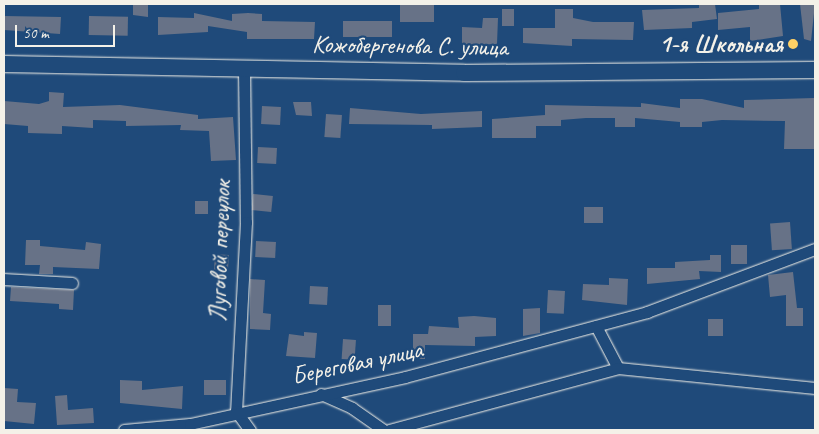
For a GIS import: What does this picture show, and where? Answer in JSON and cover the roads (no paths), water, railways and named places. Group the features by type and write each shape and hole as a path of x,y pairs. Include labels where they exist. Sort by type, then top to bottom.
{"main road":[{"name":"Кожобергенова С. улица","path":"4,64 464,73 815,70"}],"street":[{"name":"Луговой переулок","path":"236,410 246,222 244,68"},
{"name":"Береговая улица","path":"124,430 190,424 236,410 405,377 596,326 815,250"},
{"path":"4,279 72,283"},
{"path":"596,326 618,368"},
{"path":"389,430 618,368 815,388"},
{"path":"321,394 352,408 384,430"},
{"path":"236,410 250,430"}],"place":[{"name":"1-я Школьная","path":"793,44"}]}
